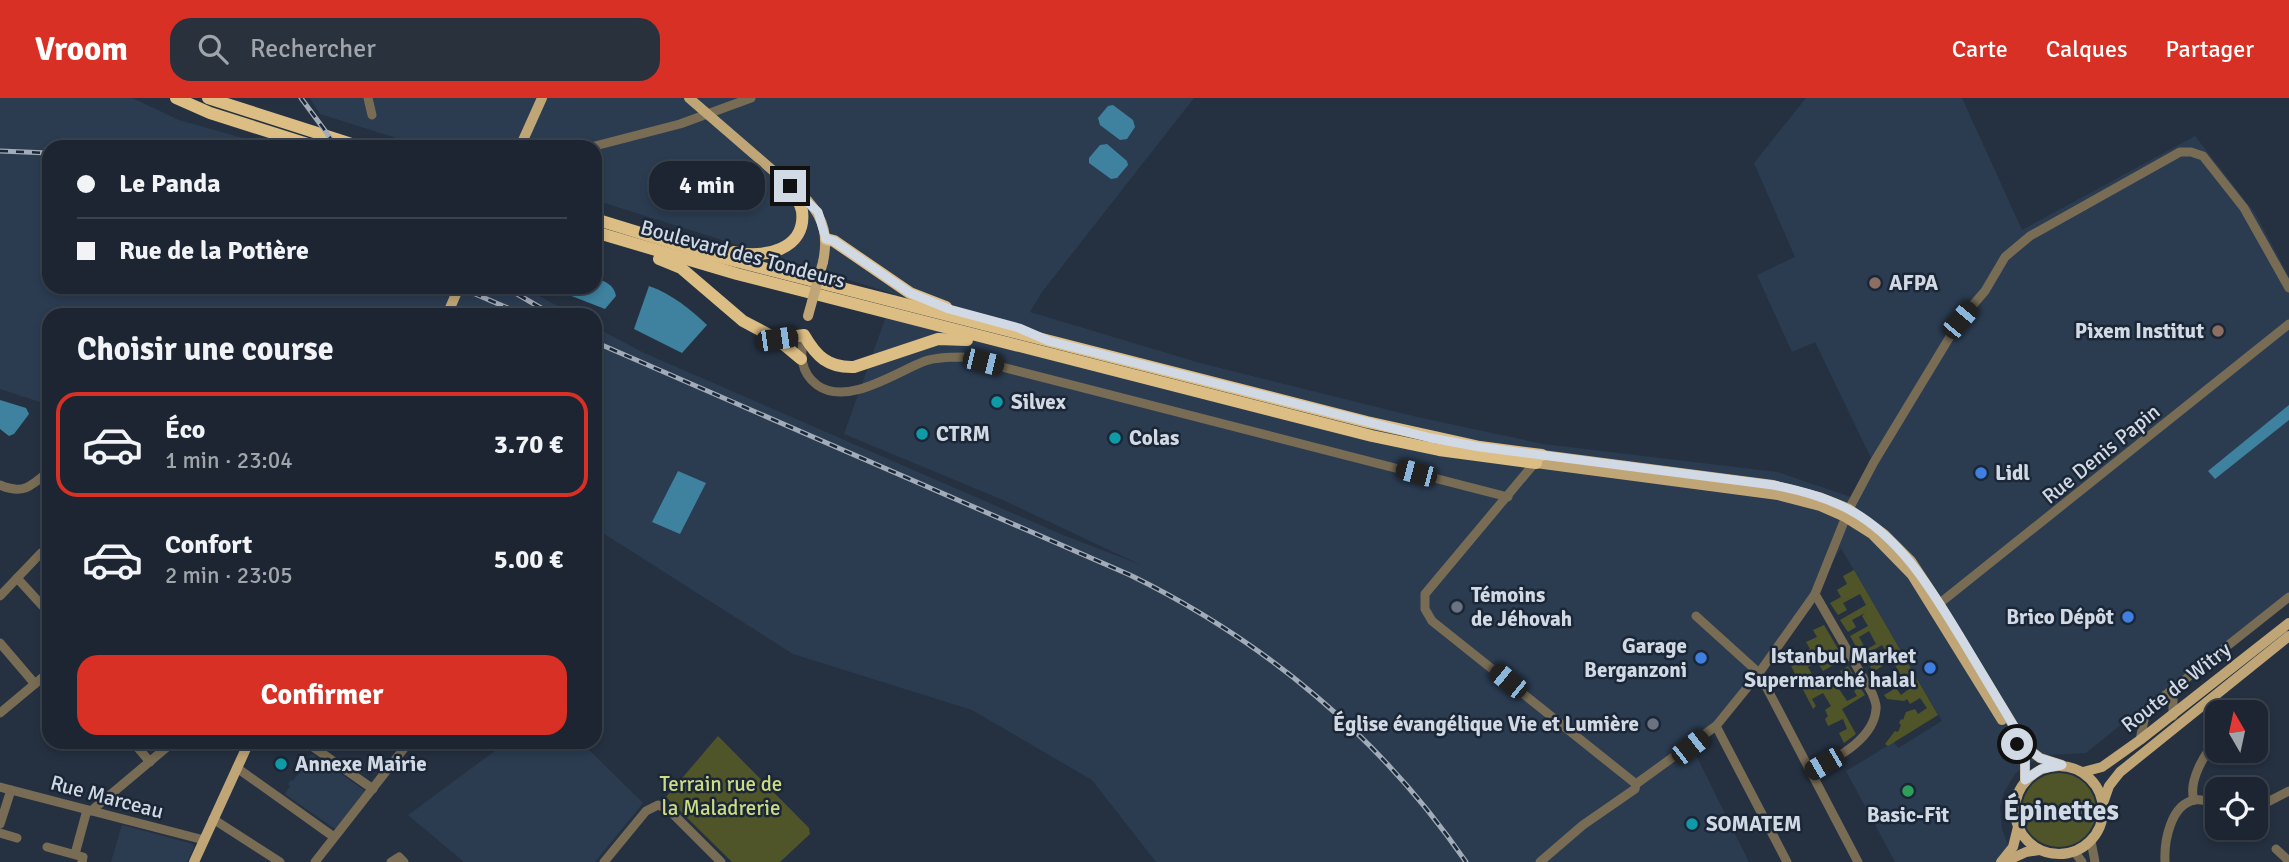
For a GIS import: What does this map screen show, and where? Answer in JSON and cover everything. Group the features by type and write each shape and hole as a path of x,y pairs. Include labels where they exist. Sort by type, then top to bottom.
{"highway":[{"path":"176,98 210,113 295,140"},
{"path":"208,98 339,140"},
{"path":"621,227 751,256 766,255 787,245 797,235 802,221 802,209 790,186"},
{"name":"Boulevard des Tondeurs","path":"602,221 712,255 1431,438 1539,459"},
{"name":"Boulevard des Tondeurs","path":"602,236 737,274 1408,444 1539,459"},
{"path":"602,237 681,268 743,321 777,339 801,359"},
{"path":"826,239 834,241 910,293 949,309 1019,328 1049,341"},
{"path":"777,339 804,335 821,359 842,368 854,367 924,342 949,338 980,343 1138,383 1186,389"}],"main road":[{"path":"523,140 542,98"},
{"path":"689,98 808,201 822,222 826,239 804,335"},
{"path":"1539,459 1778,495 1847,513 1872,534 1894,555 1937,606 2027,748 2040,758 2083,772 2097,787 2103,803 2101,824 2091,841 2074,851 2057,854 2039,850 2026,852 2002,862"},
{"path":"1937,606 2025,758 2025,780 2015,801 2015,817 2027,841 2039,850"},
{"name":"Route de Witry","path":"2083,772 2102,767 2140,740 2289,623"},
{"name":"Route de Witry","path":"2103,803 2109,786 2120,772 2289,636"},
{"path":"194,862 246,749"},
{"path":"2025,780 2041,769 2062,765"},
{"path":"2002,862 2012,847 2018,827"}],"street":[{"path":"368,98 372,115"},
{"path":"602,144 680,124 751,98"},
{"path":"1540,862 1583,825 1636,789 1636,784 1716,726 1759,673 1815,594 1847,513 1960,320 1985,291 2006,257 2030,236 2180,152 2191,152 2203,156 2244,208 2289,288"},
{"name":"Rue Denis Papin","path":"1937,606 2289,324"},
{"path":"804,335 801,359 811,380 822,388 837,393 852,392 928,360 963,357 1508,497"},
{"path":"1539,459 1425,594 1425,609 1432,621 1636,784"},
{"path":"0,485 11,490 23,489 42,477"},
{"path":"0,596 41,554"},
{"path":"17,578 42,605"},
{"path":"1811,772 1859,741 1871,725 1877,709 1872,693 1815,594"},
{"path":"2140,740 2146,710 2289,597"},
{"path":"1696,616 1759,673 1858,862"},
{"path":"0,643 35,684"},
{"path":"0,713 42,678"},
{"path":"2173,689 2173,716"},
{"path":"1716,726 1787,862"},
{"path":"139,749 150,762"},
{"path":"47,847 78,858 89,810 165,749"},
{"path":"316,749 373,789"},
{"path":"315,862 404,749"},
{"path":"2194,800 2192,788 2205,757"},
{"path":"237,768 334,837"},
{"name":"Rue Marceau","path":"0,787 204,841"},
{"path":"0,824 11,790"},
{"path":"2268,802 2289,791"},
{"path":"106,814 114,792"},
{"path":"2165,862 2164,850 2175,815 2194,800 2205,802"},
{"path":"604,862 646,811 658,805 668,809 721,862"},
{"path":"213,819 280,862"},
{"path":"0,833 18,838"},
{"path":"2091,841 2095,862"},
{"path":"2276,849 2289,861"},
{"path":"2074,851 2082,862"},
{"path":"391,862 398,857 404,862"}],"shaded area":[{"path":"0,98 132,98 179,120 250,140 42,140 42,294 536,294 561,308 42,308 42,403 0,389"},
{"path":"310,98 1194,98 1042,292 1030,312 1200,363 1417,417 1543,444 1777,472 1854,498 1873,462 1815,342 1792,352 1757,275 1795,257 1754,163 1806,98 1962,98 2022,230 2195,136 2255,213 2289,277 2289,597 2146,710 2141,710 2128,719 2086,753 2048,755 2026,765 2015,774 2004,792 2000,807 2002,829 2008,845 2000,862 1895,862 1846,771 1894,742 1898,748 1942,721 1841,548 1764,675 1722,724 1693,749 1749,862 1156,862 1092,780 972,710 793,654 602,532 602,331 644,353 1063,535 1141,565 1003,500 844,434 894,294 602,202 602,140 403,140 320,114"},
{"path":"498,749 588,749 643,803 595,862 464,862 408,815"},
{"path":"312,754 364,790 336,828 285,794 290,786 288,784"},
{"path":"122,825 193,844 194,847 187,862 111,862"}],"green space":[{"path":"1854,570 1938,715 1888,746 1885,744 1895,731 1898,732 1901,725 1899,723 1906,712 1915,709 1918,714 1927,708 1920,698 1910,704 1907,699 1887,699 1884,695 1896,688 1901,695 1909,689 1892,660 1873,672 1870,667 1876,656 1879,661 1888,655 1882,645 1870,652 1866,663 1860,653 1876,644 1869,631 1859,637 1864,646 1858,650 1850,636 1868,626 1862,616 1865,613 1852,620 1856,627 1848,632 1840,620 1866,605 1860,594 1843,603 1847,610 1838,615 1830,603 1841,597 1837,590 1847,584 1843,576"},
{"path":"1824,625 1844,659 1823,671 1817,662 1808,667 1816,681 1829,673 1837,686 1845,681 1840,671 1848,666 1856,679 1839,689 1847,701 1857,696 1854,691 1860,687 1865,695 1842,709 1856,734 1844,743 1839,733 1847,729 1843,719 1828,726 1825,710 1831,706 1823,693 1812,699 1816,706 1813,709 1791,666 1802,661 1799,654 1810,649 1806,642 1817,637 1813,630"},
{"name":"Terrain rue de la Maladrerie","path":"718,736 809,828 810,834 780,862 732,862 666,797"},
{"path":"2059,773 2080,779 2090,789 2096,810 2090,831 2080,841 2059,847 2038,841 2028,831 2022,810 2028,789 2038,779"}],"water":[{"path":"1113,105 1133,120 1135,127 1127,139 1120,140 1100,125 1098,118 1108,106"},
{"path":"1107,144 1127,161 1128,165 1117,178 1111,179 1089,163 1089,158 1100,145"},
{"path":"602,281 613,289 616,296 605,309 569,295 602,294"},
{"path":"649,286 680,302 707,325 682,353 634,329"},
{"path":"0,400 26,408 29,414 14,434 9,436 0,429"},
{"path":"2289,405 2289,420 2215,479 2208,471"},
{"path":"678,471 706,483 680,534 652,522"}],"railway":[{"path":"301,98 332,140"},
{"path":"0,151 42,153"},
{"path":"475,294 508,308"},
{"path":"517,294 541,308"},
{"path":"602,345 1130,575 1180,601 1273,662 1358,734 1397,774 1466,862"}],"place":[{"name":"AFPA","path":"1875,283"},
{"name":"Pixem Institut","path":"2218,331"},
{"name":"Silvex","path":"997,402"},
{"name":"CTRM","path":"922,434"},
{"name":"Colas","path":"1115,438"},
{"name":"Lidl","path":"1981,473"},
{"name":"Témoins de Jéhovah","path":"1457,607"},
{"name":"Brico Dépôt","path":"2128,617"},
{"name":"Garage Berganzoni","path":"1701,658"},
{"name":"Istanbul Market Supermarché halal","path":"1930,668"},
{"name":"Église évangélique Vie et Lumière","path":"1653,724"},
{"name":"Annexe Mairie","path":"281,764"},
{"name":"Basic-Fit","path":"1908,791"},
{"name":"SOMATEM","path":"1692,824"}],"district":[{"name":"Épinettes","path":"2061,810"}],"route":[{"path":"790,186 818,212 826,239 834,241 910,293 949,309 1019,328 1049,341 1431,438 1480,447 1773,485 1819,497 1849,509 1884,534 1911,561 2027,748 2040,758 2062,765 2048,766 2025,780 2025,758 2017,744"}]}
